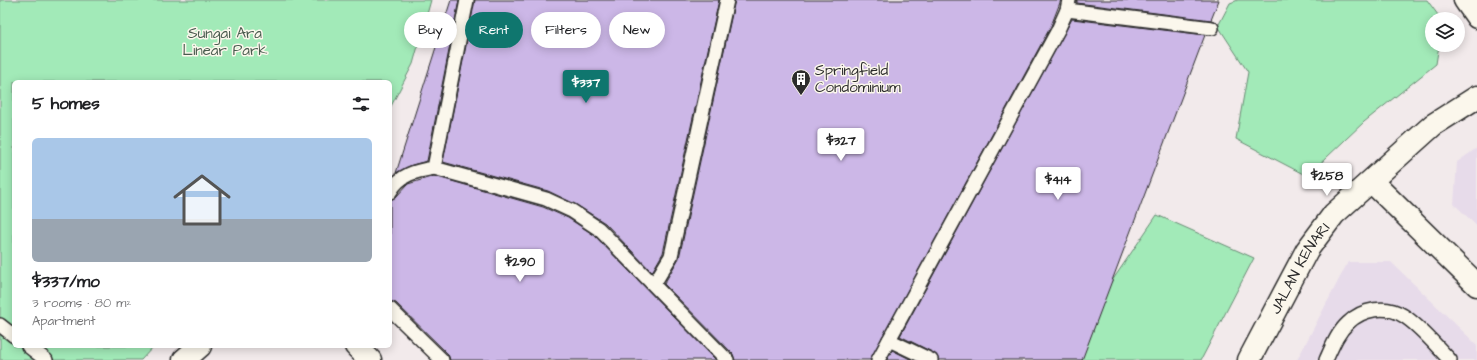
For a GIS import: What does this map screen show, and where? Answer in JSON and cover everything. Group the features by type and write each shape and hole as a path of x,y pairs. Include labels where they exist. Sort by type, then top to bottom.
{"street":[{"name":"JALAN KENARI","path":"1249,360 1308,250 1334,214 1372,182 1433,125 1477,97"},
{"path":"1372,182 1477,285"},
{"path":"184,360 198,348"},
{"path":"358,348 370,360"}],"lane":[{"path":"434,168 466,0"},
{"path":"654,284 671,256 728,0"},
{"path":"878,360 1068,5 1212,28"},
{"path":"392,188 411,172 434,168 546,199 572,211 599,229 727,360"},
{"path":"1326,360 1337,337 1348,323 1363,313 1373,309 1384,309 1405,316 1450,360"},
{"path":"392,311 442,360"},
{"path":"0,325 12,334"},
{"path":"890,340 931,360"},
{"path":"31,348 46,360"}],"shaded area":[{"path":"1477,148 1477,226 1454,204 1457,162"},
{"path":"1348,262 1391,262 1477,345 1477,360 1297,360"}],"green space":[{"name":"Sungai Ara Linear Park","path":"0,0 431,0 428,12 404,12 404,48 418,48 413,64 392,104 392,80 12,80 12,348 152,348 141,360 0,360"},
{"path":"1238,0 1427,0 1436,12 1425,12 1425,52 1438,52 1436,64 1364,122 1307,176 1236,139 1248,72 1218,26 1230,3"},
{"path":"1157,215 1254,258 1201,360 1058,360"}],"building":[{"path":"451,0 459,0 457,12 447,12"},
{"path":"475,0 719,0 663,253 652,272 605,223 575,204 548,191 443,162 466,48 523,48 523,12 473,12"},
{"path":"735,0 1061,0 1051,26 870,360 735,360 733,354 664,284 679,258"},
{"path":"1077,0 1219,0 1211,20 1077,3"},
{"path":"1072,19 1205,35 1082,360 939,360 934,353 900,336"},
{"path":"436,48 449,48 427,161 412,165 396,173"},
{"path":"434,176 543,207 568,218 594,235 716,360 450,360 448,354 396,303 392,302 392,199 396,197 408,184"},
{"path":"892,350 912,360 887,360"}],"place":[{"name":"Springfield Condominium","path":"801,96"}]}
